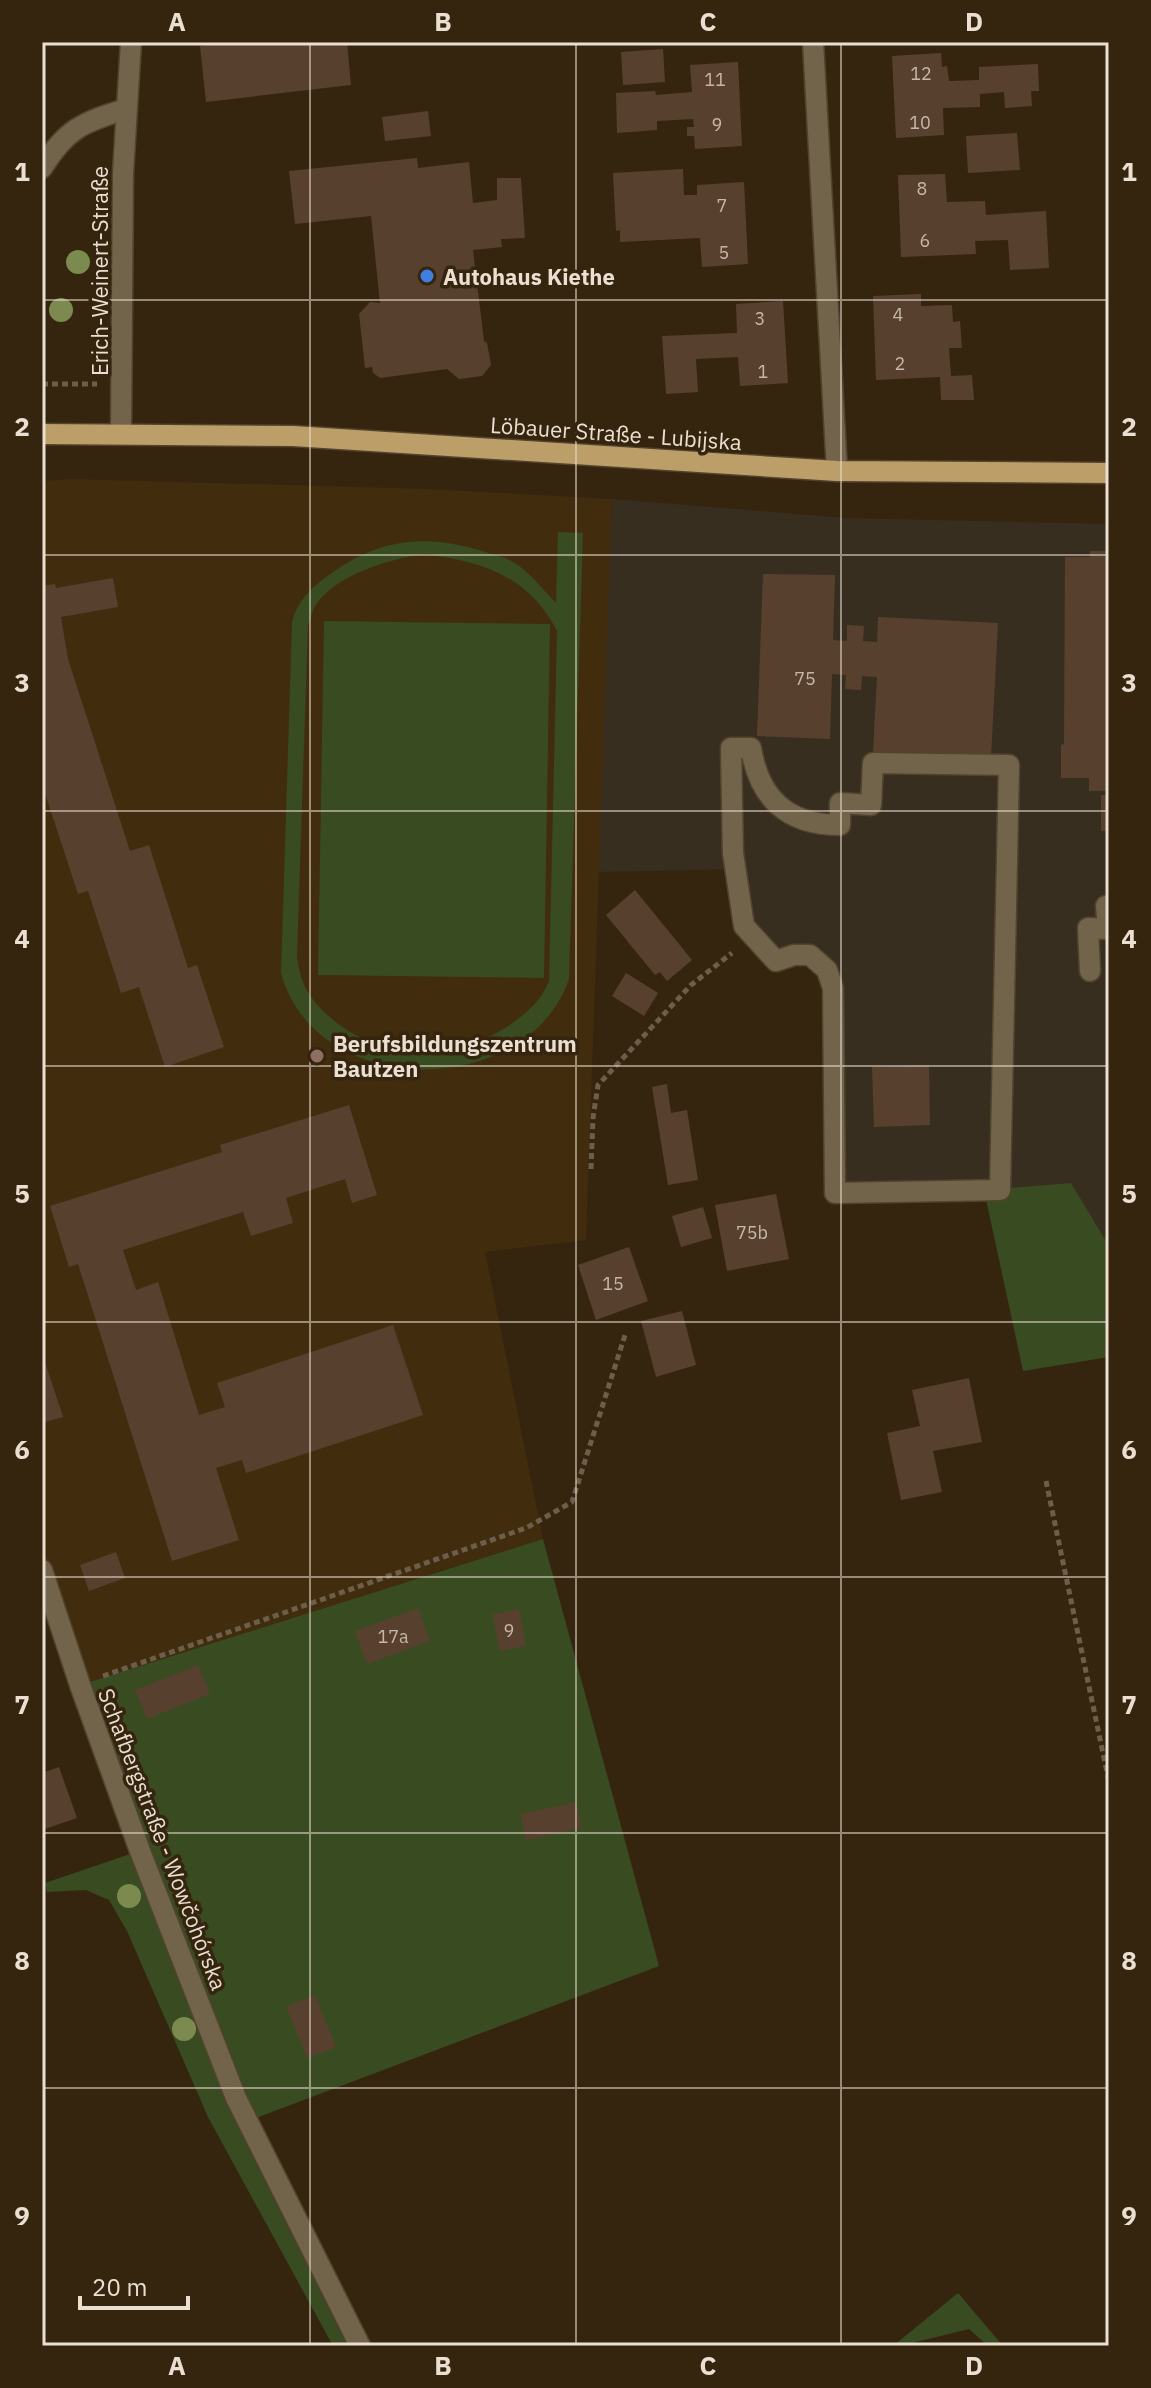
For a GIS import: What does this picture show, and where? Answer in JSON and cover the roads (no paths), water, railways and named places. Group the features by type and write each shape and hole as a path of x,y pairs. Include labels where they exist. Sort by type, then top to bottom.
{"main road":[{"name":"Löbauer Straße - Lubijska","path":"42,434 293,436 837,471 1109,473"}],"street":[{"name":"Erich-Weinert-Straße","path":"121,433 126,109 131,42"},
{"path":"813,42 837,471"},
{"path":"42,168 58,142 89,120 126,109"},
{"path":"731,748 751,748 763,786 780,807 794,817 815,825 840,825 840,803 871,805 873,763 1009,765 1000,1190 835,1193 833,988 827,970 810,955 794,955 776,961 752,937 744,926 733,853 731,748"},
{"path":"1090,971 1088,928 1108,929 1106,906"},
{"name":"Schafbergstraße - Wowčohórska","path":"42,1570 151,1880 236,2098 360,2346"}],"place":[{"name":"Autohaus Kiethe","path":"427,276"},
{"name":"Berufsbildungszentrum Bautzen","path":"317,1056"}]}
